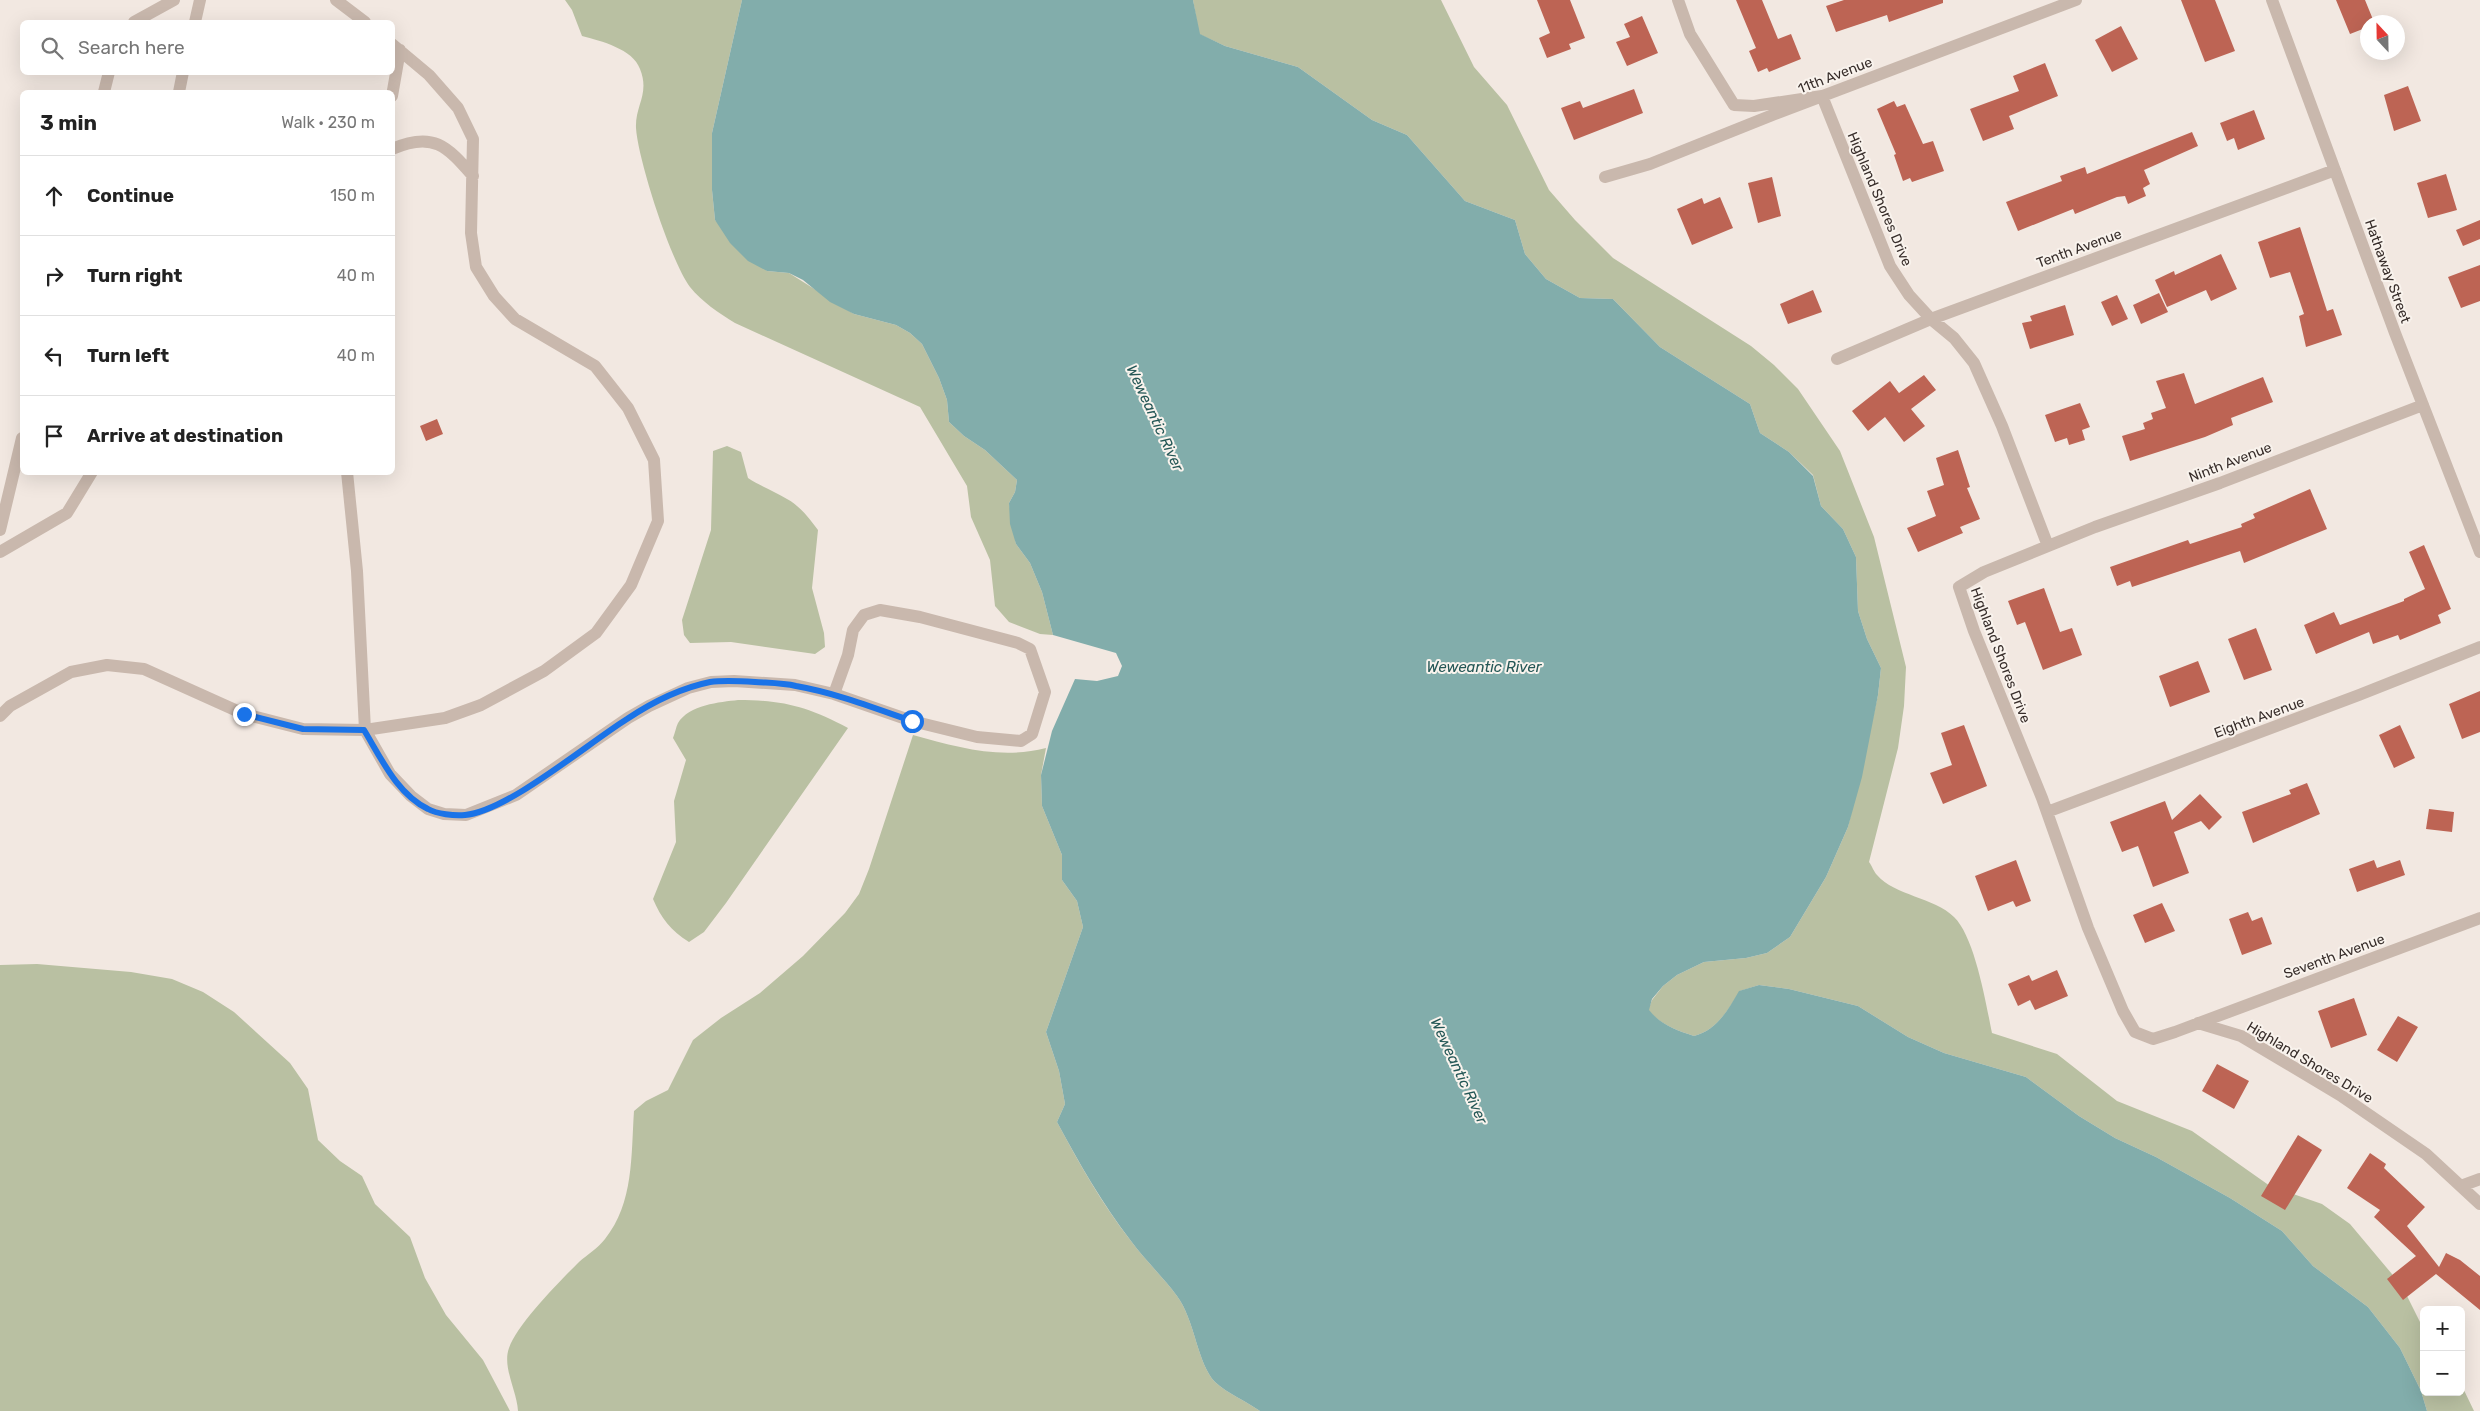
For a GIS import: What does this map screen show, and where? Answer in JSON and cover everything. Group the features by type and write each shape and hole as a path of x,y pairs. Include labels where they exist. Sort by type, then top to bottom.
{"street":[{"path":"138,20 174,0"},
{"path":"195,20 200,0"},
{"path":"336,0 362,20"},
{"path":"1678,0 1690,34 1734,105 1754,106 1822,96"},
{"name":"11th Avenue","path":"1605,177 1650,164 1822,96 2076,0"},
{"name":"Hathaway Street","path":"2272,0 2423,405 2480,552"},
{"path":"0,716 10,706 71,672 107,665 144,669 252,716 303,729 364,730 445,718 481,705 544,670 596,634 632,586 658,521 654,460 628,408 595,366 515,319 494,296 476,267 471,233 473,139 458,108 430,75 396,47"},
{"path":"104,90 108,75"},
{"path":"180,90 183,75"},
{"path":"392,90 394,75"},
{"name":"Highland Shores Drive","path":"1822,96 1890,266 1909,295 1954,338 1974,363 2002,426 2048,546 1984,572 1959,587 2047,812 2088,928 2123,1011 2135,1032 2153,1039 2198,1023 2241,1036 2340,1095 2426,1154 2480,1204"},
{"path":"395,148 420,141 443,145 453,152 473,176"},
{"name":"Tenth Avenue","path":"1837,359 1932,319 2335,170"},
{"name":"Ninth Avenue","path":"2048,546 2423,405"},
{"path":"0,530 20,446"},
{"path":"0,552 67,513 90,475"},
{"path":"347,475 357,571 364,730 390,774 411,796 428,809 444,814 466,815 516,795 628,718 688,688 711,682 734,681 795,685 834,694 912,721 977,736 1021,741 1032,734 1045,692 1030,649 1018,642 880,610 864,616 853,630 848,655 834,694"},
{"name":"Eighth Avenue","path":"2047,812 2359,695 2480,647"},
{"name":"Seventh Avenue","path":"2198,1023 2480,918"},
{"path":"2461,1186 2480,1179"}],"green space":[{"path":"565,0 742,0 712,133 712,190 715,220 767,271 789,273 854,314 896,325 910,333 922,344 939,378 947,400 949,422 964,436 985,450 1017,480 1015,492 1009,503 1016,544 1030,563 1042,592 1053,635 1040,634 1009,622 995,606 990,560 971,517 967,486 920,407 735,323 705,302 690,287 682,274 665,234 649,186 638,143 636,120 643,93 643,78 640,69 631,56 624,51 607,43 582,36 572,10"},
{"path":"1193,0 1441,0 1474,67 1507,105 1549,190 1575,220 1613,258 1751,346 1774,365 1798,389 1840,451 1874,537 1906,667 1904,706 1898,748 1869,862 1875,872 1894,888 1936,905 1954,917 1968,939 1974,955 1992,1033 2057,1054 2117,1101 2192,1131 2270,1186 2322,1204 2350,1224 2402,1286 2420,1322 2420,1389 2400,1348 2368,1307 2313,1266 2282,1231 2230,1198 2156,1157 2115,1138 2079,1116 2026,1077 1944,1053 1908,1037 1858,1006 1789,989 1759,985 1740,991 1726,1012 1715,1024 1694,1036 1664,1023 1648,1010 1652,1000 1663,986 1677,975 1704,962 1746,958 1767,953 1790,937 1826,877 1848,827 1878,695 1881,668 1867,639 1858,611 1856,557 1843,529 1821,506 1813,475 1789,452 1760,433 1750,404 1660,347 1613,299 1580,298 1546,279 1525,254 1515,220 1465,201 1407,135 1372,120 1298,67 1225,46 1199,34"},
{"path":"727,446 741,452 748,478 792,502 818,530 812,588 824,633 825,647 815,654 731,642 690,643 684,635 682,620 711,530 713,451"},
{"path":"738,700 769,701 795,706 848,728 726,903 704,932 689,942 667,923 653,899 676,842 674,801 686,760 673,738 678,723 689,712 705,706"},
{"path":"913,735 962,748 995,752 1012,753 1046,748 1041,775 1042,806 1062,855 1062,880 1077,901 1083,927 1046,1032 1059,1071 1065,1104 1057,1122 1082,1168 1110,1213 1136,1248 1177,1296 1188,1317 1209,1374 1215,1382 1231,1394 1260,1411 518,1411 507,1363 509,1348 521,1327 540,1303 579,1262 605,1239 614,1225 621,1210 629,1178 634,1111 646,1101 668,1090 693,1040 721,1018 760,993 803,956 845,913 859,894 869,869"},
{"path":"37,964 131,972 172,979 203,992 234,1012 290,1063 308,1089 318,1140 340,1161 362,1176 375,1204 410,1237 425,1278 446,1315 483,1360 510,1411 0,1411 0,965"},
{"path":"2465,1392 2474,1411 2427,1411 2422,1396 2465,1396"}],"water":[{"name":"Weweantic River","path":"742,0 1193,0 1200,34 1225,46 1298,67 1372,120 1407,135 1465,201 1515,220 1525,254 1546,279 1580,298 1613,299 1660,347 1750,404 1760,433 1789,452 1813,476 1821,506 1843,529 1856,557 1858,611 1867,639 1881,668 1878,695 1862,777 1848,827 1826,877 1790,937 1767,953 1746,958 1704,962 1677,975 1663,986 1652,999 1649,1010 1664,1023 1694,1036 1709,1029 1721,1018 1739,991 1759,985 1789,989 1858,1006 1908,1037 1944,1053 2026,1077 2079,1116 2115,1138 2156,1157 2230,1198 2282,1231 2313,1266 2368,1307 2400,1348 2420,1389 2420,1396 2422,1396 2427,1411 1260,1411 1220,1386 1209,1374 1204,1364 1188,1317 1177,1296 1120,1227 1082,1168 1057,1122 1065,1104 1059,1071 1046,1032 1083,927 1077,901 1062,880 1062,855 1042,806 1041,775 1052,731 1075,679 1097,681 1118,676 1122,666 1116,653 1053,635 1042,592 1030,563 1016,544 1010,524 1009,503 1015,492 1017,480 985,450 964,436 949,422 947,400 939,378 922,344 910,333 896,325 854,314 830,302 803,280 789,273 767,271 748,261 730,243 715,220 712,190 712,133"}],"building":[{"path":"1537,0 1570,0 1585,38 1569,44 1571,49 1547,58 1539,38 1550,33"},
{"path":"1736,0 1762,0 1778,39 1791,34 1801,59 1769,72 1767,68 1758,72 1749,51 1756,48"},
{"path":"1844,0 1943,0 1943,3 1889,22 1887,15 1836,32 1826,6"},
{"path":"2181,0 2215,0 2235,51 2205,62"},
{"path":"2336,0 2365,0 2371,15 2360,15 2360,30 2350,34"},
{"path":"1642,16 1658,53 1627,66 1616,42 1630,37 1624,24"},
{"path":"2121,26 2138,59 2112,72 2095,40"},
{"path":"2045,63 2058,96 2009,116 2014,129 1983,141 1970,109 2019,91 2013,76"},
{"path":"2408,86 2421,121 2394,131 2384,95"},
{"path":"1634,89 1643,113 1574,140 1561,108 1580,101 1583,108"},
{"path":"1894,101 1897,107 1905,104 1923,144 1933,141 1944,171 1912,182 1910,178 1903,181 1894,155 1896,154 1877,109"},
{"path":"2254,110 2265,139 2238,150 2234,138 2227,141 2220,123"},
{"path":"2192,132 2198,146 2144,170 2150,184 2143,188 2146,196 2128,204 2125,196 2117,197 2075,214 2073,209 2018,231 2006,202 2062,181 2060,176 2085,167 2087,174"},
{"path":"2446,174 2457,210 2428,218 2417,183"},
{"path":"1772,177 1781,216 1758,223 1748,183"},
{"path":"1720,197 1733,228 1692,245 1677,209 1702,198 1704,204"},
{"path":"2480,220 2480,239 2463,246 2456,230"},
{"path":"2300,227 2327,311 2333,309 2342,335 2306,347 2299,316 2304,314 2290,272 2270,278 2258,242"},
{"path":"2221,254 2237,289 2211,301 2206,290 2167,307 2155,280 2174,271 2175,275"},
{"path":"2480,265 2480,301 2461,308 2448,277"},
{"path":"1813,290 1822,312 1788,324 1780,304"},
{"path":"2159,293 2168,312 2141,324 2133,305"},
{"path":"2117,295 2128,319 2112,326 2101,302"},
{"path":"2065,305 2074,335 2030,349 2022,323 2032,321 2030,316"},
{"path":"2184,373 2195,404 2263,377 2273,402 2231,418 2233,425 2205,437 2130,461 2122,436 2145,429 2143,423 2153,419 2151,413 2166,408 2156,381"},
{"path":"1924,375 1936,390 1911,409 1925,426 1904,442 1885,417 1868,431 1852,411 1890,381 1899,393"},
{"path":"2080,403 2090,427 2082,430 2085,440 2069,445 2067,438 2055,442 2045,415"},
{"path":"437,419 443,434 426,441 420,426"},
{"path":"1958,450 1970,487 1967,488 1980,519 1960,527 1963,533 1918,552 1907,528 1936,516 1927,491 1944,485 1936,458"},
{"path":"2310,489 2327,529 2244,563 2240,551 2132,587 2130,581 2117,586 2110,567 2188,540 2190,544 2242,527 2241,524 2255,518 2253,514"},
{"path":"2424,545 2451,609 2438,615 2441,623 2400,640 2398,635 2373,644 2369,632 2316,654 2304,625 2334,612 2340,625 2404,601 2404,599 2425,589 2409,552"},
{"path":"2044,588 2060,632 2072,628 2082,655 2043,670 2025,622 2017,625 2008,601"},
{"path":"2256,628 2272,670 2244,680 2228,639"},
{"path":"2198,661 2210,692 2170,707 2159,676"},
{"path":"2480,691 2480,732 2462,739 2449,704"},
{"path":"1964,725 1987,786 1943,804 1930,773 1952,765 1941,733"},
{"path":"2400,725 2415,758 2394,768 2379,735"},
{"path":"2307,783 2320,814 2253,843 2242,812 2291,794 2289,790"},
{"path":"2200,794 2222,817 2209,830 2201,821 2174,832 2189,873 2153,887 2138,846 2122,852 2110,822 2165,801 2172,820"},
{"path":"2429,809 2454,812 2452,832 2426,829"},
{"path":"2016,860 2031,901 2016,907 2013,901 1988,911 1975,876"},
{"path":"2374,860 2377,868 2400,860 2405,875 2357,892 2349,869"},
{"path":"2162,903 2175,931 2145,943 2133,915"},
{"path":"2248,912 2252,921 2262,917 2272,944 2242,955 2229,919"},
{"path":"2057,970 2068,996 2035,1010 2030,1000 2018,1006 2008,984 2029,975 2032,981"},
{"path":"2354,998 2367,1035 2331,1048 2318,1011"},
{"path":"2398,1016 2418,1027 2397,1062 2377,1050"},
{"path":"2217,1064 2249,1081 2234,1109 2202,1091"},
{"path":"2298,1135 2322,1150 2285,1210 2261,1196"},
{"path":"2370,1153 2386,1164 2384,1168 2425,1207 2407,1226 2439,1267 2446,1253 2460,1260 2480,1276 2480,1310 2436,1274 2403,1300 2387,1279 2416,1256 2374,1217 2380,1210 2347,1188"}],"route":[{"path":"244,714 303,729 364,730 390,774 411,796 428,809 444,814 466,815 516,795 607,731 649,706 688,688 711,682 734,681 795,685 834,694 912,721"}]}
